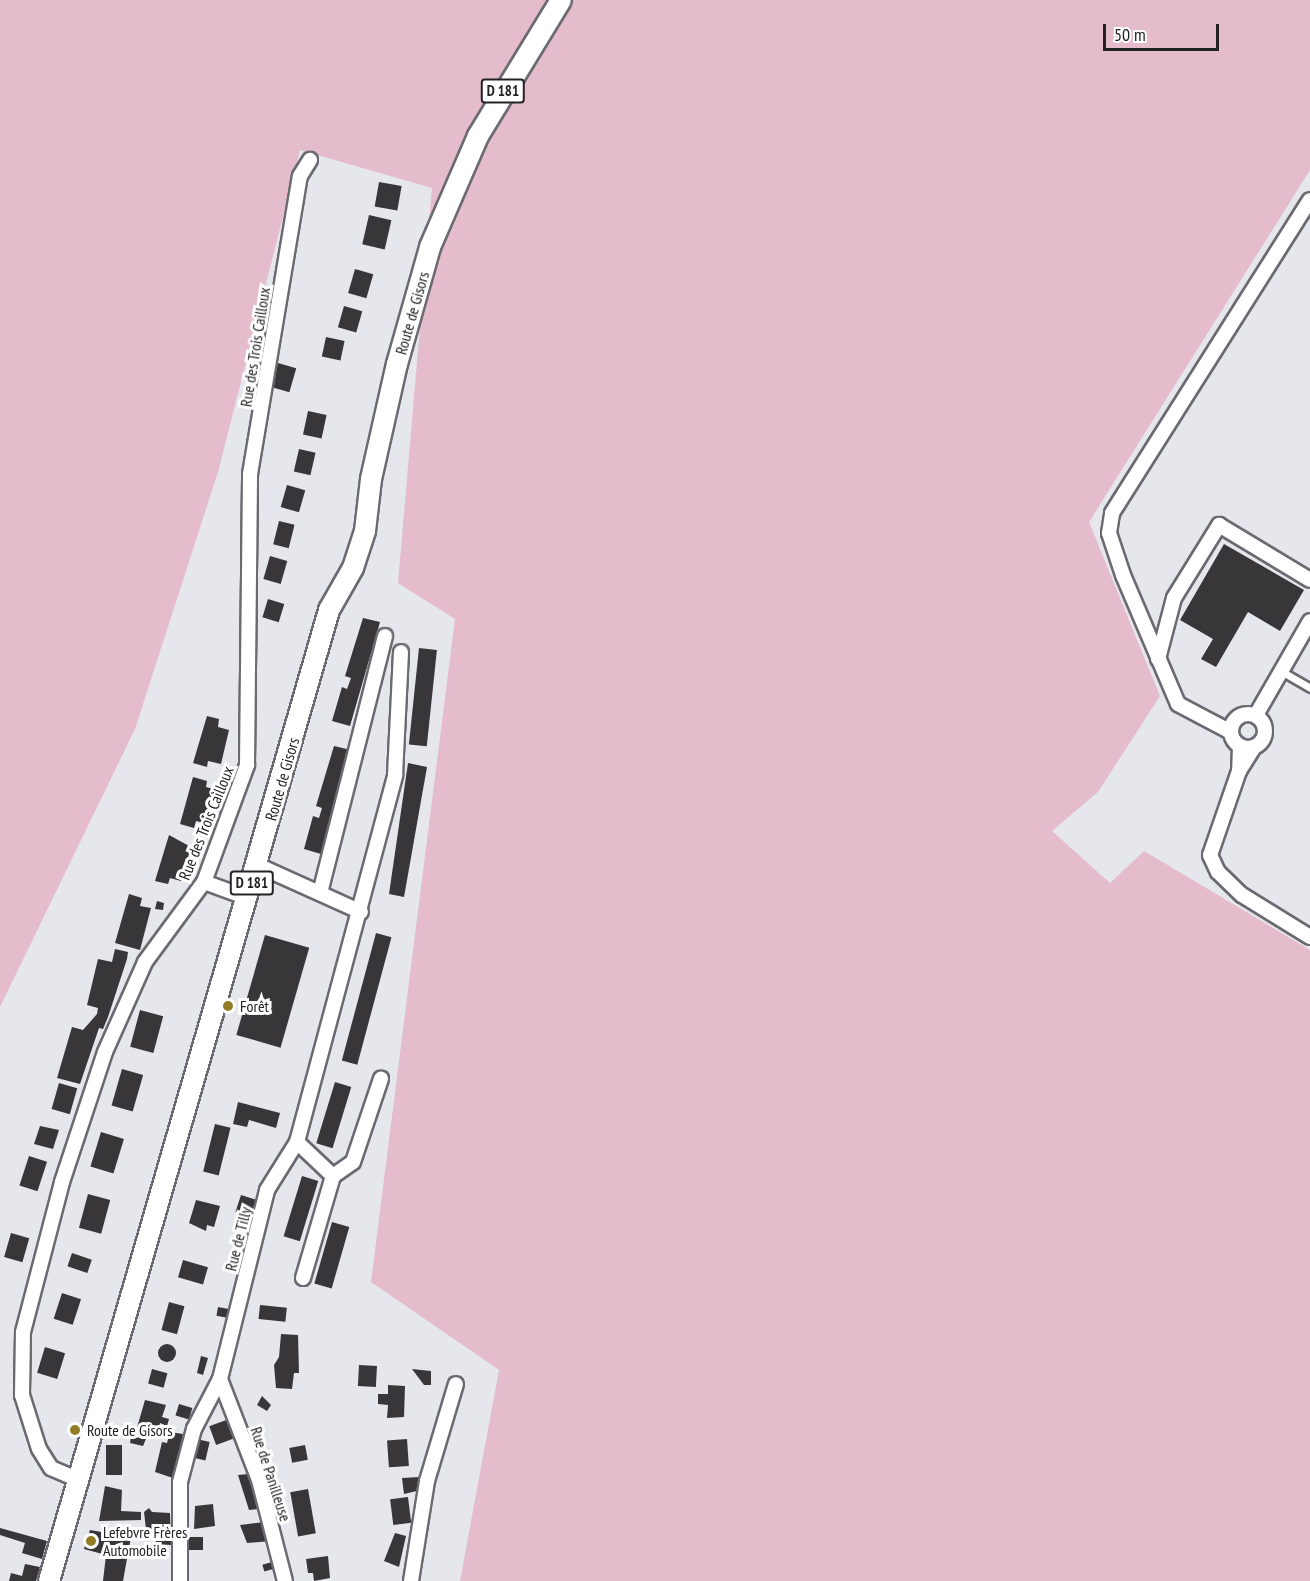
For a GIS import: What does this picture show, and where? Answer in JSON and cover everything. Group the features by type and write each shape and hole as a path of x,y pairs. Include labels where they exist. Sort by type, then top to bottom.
{"main road":[{"name":"Route de Gisors","path":"49,1581 248,898 329,610 352,568 365,531 371,479 386,410 430,247 478,136 561,0"}],"street":[{"name":"Rue des Trois Cailloux","path":"79,1480 51,1468 39,1449 22,1395 23,1332 62,1182 105,1052 145,962 204,882 247,765 250,474 300,176 310,160"},
{"path":"1247,747 1231,732 1178,704 1109,533 1112,513 1310,200"},
{"path":"1158,659 1174,598 1220,525 1310,580"},
{"path":"1257,715 1310,621"},
{"path":"320,893 385,636"},
{"name":"Rue de Tilly","path":"180,1581 180,1482 194,1429 220,1379 267,1190 297,1142 361,912 395,775 401,652"},
{"path":"1231,732 1241,715 1257,715"},
{"path":"1257,715 1266,730 1264,739 1247,747 1210,855 1218,872 1242,895 1310,937"},
{"path":"257,865 361,912"},
{"path":"204,882 248,898"},
{"path":"303,1278 333,1176 353,1162 381,1079"},
{"path":"297,1142 333,1176"},
{"name":"Rue de Panilleuse","path":"220,1379 259,1480 285,1581"},
{"path":"411,1581 427,1481 456,1384"}],"lane":[{"path":"1281,671 1310,688"}],"shaded area":[{"path":"0,0 1310,0 1310,170 1089,522 1160,696 1098,792 1052,831 1110,883 1144,851 1310,950 1310,1581 460,1581 499,1370 371,1282 455,619 398,583 432,188 300,150 218,472 135,729 0,1007"}],"building":[{"path":"379,182 402,186 397,211 375,207"},
{"path":"369,215 391,220 385,249 362,244"},
{"path":"355,269 373,274 366,298 348,293"},
{"path":"344,306 362,311 356,332 338,327"},
{"path":"326,337 345,341 340,361 322,357"},
{"path":"278,363 296,368 289,392 271,387"},
{"path":"308,411 327,415 322,438 303,434"},
{"path":"299,449 316,453 310,475 294,471"},
{"path":"287,485 305,490 299,512 281,507"},
{"path":"279,521 295,525 289,548 273,544"},
{"path":"1224,544 1304,590 1280,631 1248,612 1216,667 1201,659 1213,639 1180,620"},
{"path":"270,556 287,561 281,584 263,579"},
{"path":"268,599 284,604 279,622 262,617"},
{"path":"363,618 380,622 350,726 332,721 342,687 347,689 351,678 345,676"},
{"path":"419,648 437,650 427,746 409,744"},
{"path":"207,716 219,719 218,727 229,730 221,764 208,761 207,767 193,763"},
{"path":"334,746 351,750 321,854 304,849 313,816 319,818 322,808 316,806"},
{"path":"408,763 427,767 404,897 389,894"},
{"path":"193,777 207,781 206,787 217,790 208,824 196,821 194,828 180,824"},
{"path":"169,835 191,847 181,881 170,878 168,884 155,881"},
{"path":"129,894 142,898 140,906 151,908 140,950 115,943"},
{"path":"157,901 164,903 163,910 155,909"},
{"path":"376,933 391,937 357,1065 342,1061"},
{"path":"265,935 309,948 281,1048 236,1035"},
{"path":"115,949 128,952 127,959 108,1017 103,1029 99,1028 80,1084 57,1078 72,1027 83,1030 97,1014 98,1008 87,1005 98,959 112,962"},
{"path":"140,1010 163,1016 153,1053 130,1047"},
{"path":"122,1069 143,1075 133,1112 112,1106"},
{"path":"335,1082 351,1087 333,1148 316,1143"},
{"path":"59,1083 77,1088 70,1114 52,1109"},
{"path":"238,1102 280,1113 276,1128 249,1120 247,1127 233,1124"},
{"path":"215,1124 231,1128 219,1175 203,1172"},
{"path":"40,1126 59,1130 53,1149 34,1144"},
{"path":"101,1132 124,1139 113,1173 90,1166"},
{"path":"29,1156 47,1162 37,1191 19,1185"},
{"path":"302,1176 318,1181 300,1241 284,1236"},
{"path":"88,1194 110,1200 101,1234 79,1228"},
{"path":"241,1195 256,1200 251,1217 235,1212"},
{"path":"196,1200 220,1206 214,1227 207,1225 206,1231 189,1223"},
{"path":"332,1222 349,1227 332,1288 314,1284"},
{"path":"11,1233 29,1238 22,1262 4,1257"},
{"path":"72,1253 92,1260 87,1273 67,1266"},
{"path":"183,1260 208,1267 203,1284 178,1277"},
{"path":"62,1293 81,1299 73,1325 54,1319"},
{"path":"169,1302 184,1306 177,1334 161,1330"},
{"path":"260,1305 287,1308 285,1322 259,1319"},
{"path":"218,1307 229,1309 227,1318 216,1316"},
{"path":"281,1334 298,1335 299,1373 294,1373 292,1389 276,1388 274,1365 279,1357"},
{"path":"167,1344 173,1347 176,1353 173,1359 167,1362 161,1359 158,1353 161,1347"},
{"path":"45,1347 65,1353 57,1379 37,1373"},
{"path":"201,1356 208,1358 203,1375 197,1373"},
{"path":"359,1365 377,1366 376,1387 358,1386"},
{"path":"152,1369 167,1373 164,1388 148,1383"},
{"path":"412,1369 431,1371 431,1385 424,1385"},
{"path":"388,1385 405,1386 404,1417 387,1418 388,1405 378,1404 378,1394 388,1394"},
{"path":"262,1396 271,1405 267,1411 257,1405"},
{"path":"145,1400 166,1405 162,1417 169,1419 167,1426 160,1423 156,1437 148,1434 143,1446 130,1443 131,1437 142,1438 143,1433 136,1431"},
{"path":"179,1404 192,1408 189,1420 175,1415"},
{"path":"229,1419 236,1438 216,1445 209,1426"},
{"path":"170,1432 183,1434 173,1478 155,1472 162,1442 167,1443"},
{"path":"197,1439 210,1442 205,1460 193,1458"},
{"path":"407,1439 409,1466 389,1467 387,1440"},
{"path":"106,1445 122,1445 122,1475 106,1475"},
{"path":"305,1445 308,1460 292,1463 289,1448"},
{"path":"248,1474 260,1509 249,1510 238,1475"},
{"path":"420,1477 421,1490 404,1494 402,1478"},
{"path":"105,1486 122,1490 121,1511 141,1512 141,1520 99,1521"},
{"path":"308,1489 316,1533 298,1536 290,1492"},
{"path":"408,1497 411,1523 393,1525 390,1499"},
{"path":"213,1504 215,1526 194,1529 195,1506"},
{"path":"149,1508 152,1512 170,1513 171,1545 156,1544 155,1529 146,1529 144,1512"},
{"path":"265,1522 271,1541 247,1543 240,1525"},
{"path":"0,1528 47,1541 42,1559 22,1553 25,1543 0,1535"},
{"path":"90,1530 131,1537 123,1581 103,1581 106,1555 84,1549"},
{"path":"395,1533 406,1536 399,1567 384,1561"},
{"path":"184,1537 203,1537 203,1550 184,1550"},
{"path":"328,1556 330,1578 314,1581 313,1573 308,1573 306,1559"},
{"path":"272,1562 274,1569 264,1571 262,1565"},
{"path":"25,1564 40,1567 36,1581 9,1581 11,1573 22,1576"}],"place":[{"name":"Forêt","path":"228,1006"},
{"name":"Route de Gisors","path":"75,1430"},
{"name":"Lefebvre Frères Automobile","path":"91,1541"}]}
